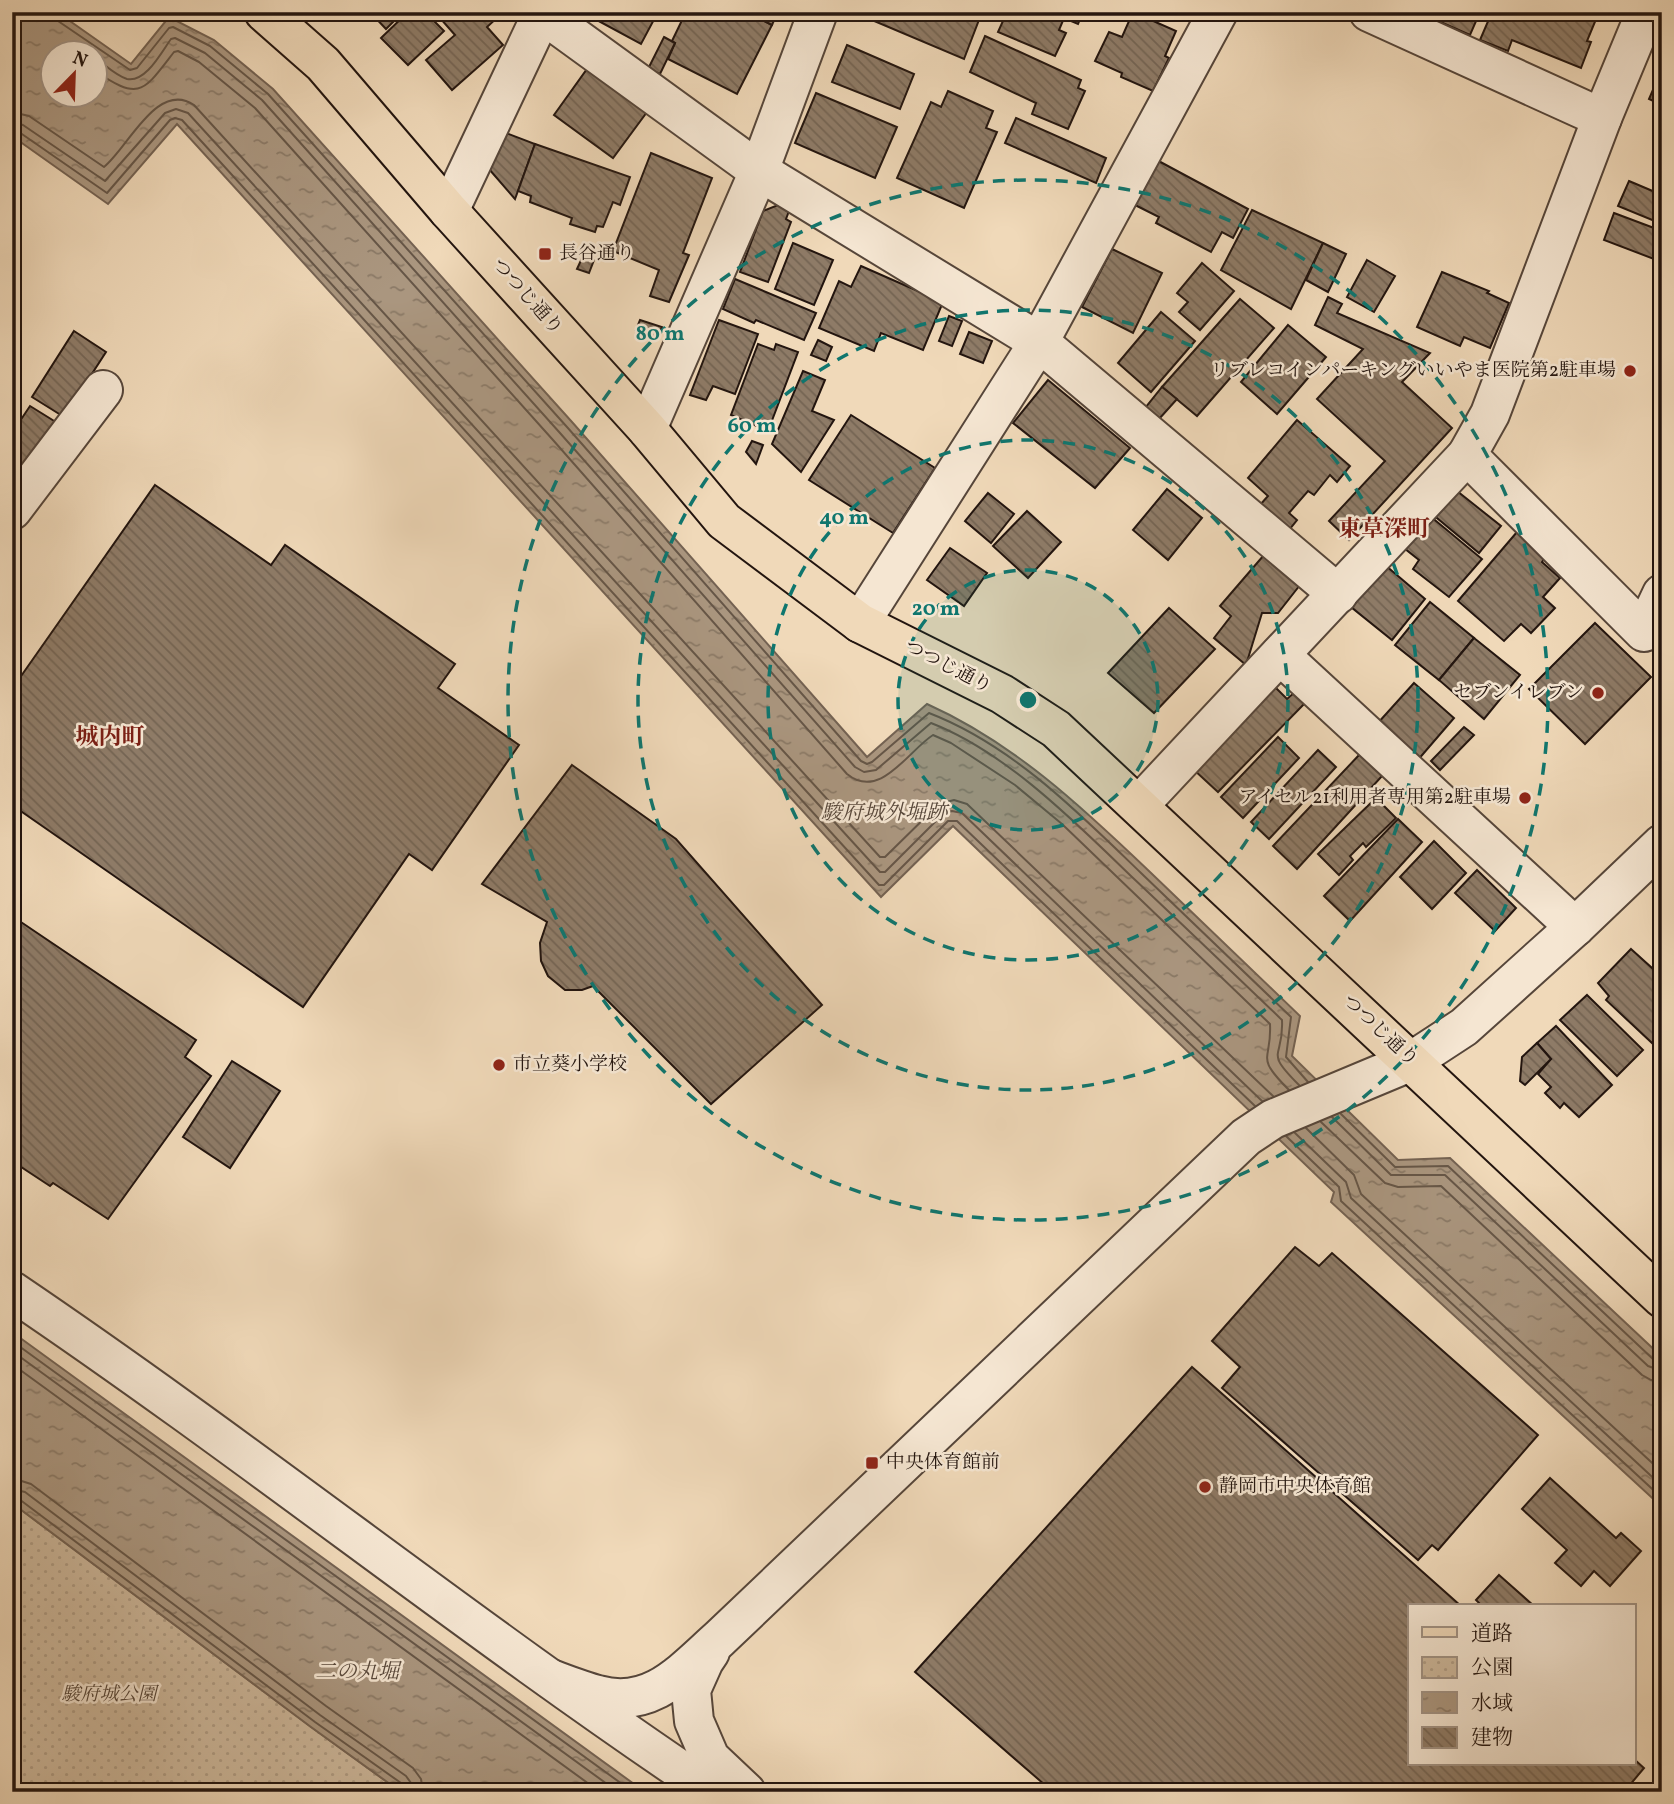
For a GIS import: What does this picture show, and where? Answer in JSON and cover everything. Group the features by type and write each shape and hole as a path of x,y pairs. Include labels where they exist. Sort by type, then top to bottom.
{"main road":[{"name":"つつじ通り","path":"264,12 323,64 449,211 647,429 724,521 860,623 1002,694 1056,729 1139,805 1395,1069 1662,1298"}],"street":[{"path":"647,429 759,172 818,12"},
{"path":"860,623 1039,342 1218,12"},
{"path":"1369,12 1602,118"},
{"path":"1139,805 1466,455 1490,414 1602,118 1646,12"},
{"path":"449,211 542,13 759,172 1039,342 1338,594"},
{"path":"12,510 103,390"},
{"path":"1466,455 1653,640"},
{"path":"1653,640 1662,594"},
{"path":"1280,655 1575,927"},
{"path":"551,1679 600,1696 633,1699 665,1687 719,1639 1246,1137 1273,1119 1395,1069 1464,1027 1662,844"},
{"path":"12,1291 129,1370 626,1734 713,1792"},
{"path":"719,1639 704,1661 691,1690 694,1721 710,1758 746,1792"}],"green space":[{"name":"駿府城公園","path":"12,1503 311,1727 401,1792 12,1792"}],"water":[{"name":"駿府城外堀跡","path":"12,12 57,12 94,38 38,38 38,108 108,108 108,48 131,64 169,17 214,40 273,89 572,422 867,757 927,704 959,720 1018,757 1099,824 1300,1016 1292,1056 1398,1160 1450,1158 1662,1357 1662,1507 1331,1202 1334,1192 953,826 881,897 177,124 108,204 12,136"},
{"name":"二の丸堀","path":"12,1332 645,1792 401,1792 311,1727 12,1503"}],"building":[{"path":"370,12 403,12 386,29"},
{"path":"408,12 439,12 432,19 444,31 408,65 381,38"},
{"path":"446,12 494,12 498,17 487,27 503,45 452,90 426,60 455,35 440,18"},
{"path":"582,12 658,12 641,44"},
{"path":"686,12 747,12 772,25 737,94 668,59 675,43 672,41"},
{"path":"747,12 778,12 772,25"},
{"path":"853,12 982,12 964,59"},
{"path":"1007,12 1083,12 1078,24 1064,18 1059,30 1066,33 1055,56 998,32"},
{"path":"1133,12 1176,31 1165,56 1169,58 1153,91 1121,77 1122,73 1095,61 1109,32 1122,37"},
{"path":"1431,12 1480,12 1470,35 1429,17"},
{"path":"1492,12 1599,12 1587,41 1591,42 1581,68 1512,40 1508,51 1480,40"},
{"path":"985,36 1081,80 1078,88 1085,91 1068,129 1032,114 1036,103 970,72"},
{"path":"664,37 675,43 660,74 648,69"},
{"path":"847,45 914,74 900,109 832,82"},
{"path":"587,69 647,112 613,158 554,115"},
{"path":"1662,69 1662,105 1649,99"},
{"path":"948,91 993,111 986,128 997,132 964,208 897,178 931,102 941,107"},
{"path":"816,93 897,127 875,178 795,143"},
{"path":"1016,118 1106,158 1096,183 1005,143"},
{"path":"506,133 535,144 515,199 489,169"},
{"path":"535,144 630,177 620,205 613,202 603,227 597,226 595,232 570,224 572,218 530,202 531,196 518,191"},
{"path":"651,153 712,178 683,253 689,255 669,302 650,296 659,270 613,251"},
{"path":"1153,158 1248,209 1233,238 1222,232 1211,252 1156,223 1159,217 1129,202"},
{"path":"1629,181 1662,195 1662,224 1618,206"},
{"path":"778,205 789,211 786,219 791,222 768,282 740,272 763,211"},
{"path":"1252,210 1323,243 1291,309 1221,270"},
{"path":"1614,213 1662,231 1662,262 1604,240"},
{"path":"793,243 833,260 814,305 775,289"},
{"path":"1323,243 1346,254 1328,292 1306,280"},
{"path":"1112,249 1162,273 1133,333 1082,307"},
{"path":"583,256 594,260 589,273 577,269"},
{"path":"1367,260 1395,276 1374,312 1347,297"},
{"path":"1202,263 1234,291 1200,330 1179,312 1188,302 1177,293"},
{"path":"861,266 943,302 923,350 881,333 874,351 819,328 839,281 851,287"},
{"path":"1442,272 1489,291 1487,293 1509,303 1490,348 1464,337 1460,346 1417,327"},
{"path":"735,279 816,313 804,340 723,309"},
{"path":"1328,297 1342,304 1337,313 1430,353 1402,382 1452,428 1349,540 1329,521 1385,461 1317,399 1363,349 1315,325"},
{"path":"1240,299 1274,328 1197,416 1162,387"},
{"path":"1161,312 1195,341 1151,392 1118,363"},
{"path":"949,316 962,321 952,346 939,341"},
{"path":"640,320 662,327 657,338 636,330"},
{"path":"719,320 758,334 735,394 713,386 706,400 690,395"},
{"path":"1288,325 1326,357 1277,414 1241,382"},
{"path":"74,331 106,352 64,417 32,397"},
{"path":"969,332 992,341 983,363 960,354"},
{"path":"818,340 832,347 826,361 811,355"},
{"path":"758,344 774,350 776,344 798,352 768,431 731,415"},
{"path":"803,371 825,380 812,411 834,420 801,472 772,444"},
{"path":"1048,380 1130,448 1095,488 1013,423"},
{"path":"1162,387 1177,399 1159,419 1146,407"},
{"path":"30,406 59,424 28,475 12,465 12,433"},
{"path":"851,415 935,468 893,533 809,480"},
{"path":"1297,420 1350,466 1337,482 1330,475 1314,495 1308,491 1289,513 1297,520 1289,530 1260,505 1268,496 1248,478"},
{"path":"752,441 763,445 756,464 746,452"},
{"path":"155,485 271,565 285,545 455,664 438,688 519,745 432,870 409,854 303,1007 12,805 12,689"},
{"path":"1452,487 1501,526 1479,553 1431,513"},
{"path":"1167,489 1202,518 1168,560 1133,530"},
{"path":"988,493 1014,514 991,543 965,521"},
{"path":"1027,511 1061,542 1028,578 993,546"},
{"path":"1430,516 1482,559 1449,597 1413,569 1419,560 1404,548"},
{"path":"1517,532 1546,556 1542,562 1560,578 1543,597 1555,608 1531,633 1521,624 1504,641 1458,601"},
{"path":"950,548 987,573 964,606 927,580"},
{"path":"1264,555 1300,585 1278,613 1262,613 1246,665 1214,638 1231,616 1220,606"},
{"path":"1385,565 1425,599 1392,640 1351,607"},
{"path":"1430,602 1474,638 1439,680 1395,645"},
{"path":"1169,608 1215,649 1154,713 1108,673"},
{"path":"1595,623 1651,677 1585,744 1529,689"},
{"path":"1474,638 1520,675 1484,719 1439,680"},
{"path":"1414,683 1454,718 1417,761 1377,724"},
{"path":"1273,685 1287,699 1295,692 1306,702 1218,792 1193,769"},
{"path":"1464,727 1474,735 1440,770 1431,761"},
{"path":"1278,737 1299,758 1243,818 1221,797"},
{"path":"1318,750 1336,767 1269,839 1251,822"},
{"path":"1360,754 1382,776 1297,869 1273,846"},
{"path":"572,765 676,839 822,1005 711,1104 593,986 582,990 565,990 548,976 541,961 540,943 547,922 482,884"},
{"path":"1376,798 1396,818 1366,847 1363,843 1350,856 1353,860 1339,875 1318,854"},
{"path":"1398,819 1422,842 1350,921 1324,896"},
{"path":"1434,841 1466,873 1432,909 1400,877"},
{"path":"1477,870 1516,908 1495,931 1455,893"},
{"path":"12,916 196,1040 185,1057 211,1076 108,1219 53,1183 50,1186 12,1161"},
{"path":"1631,949 1662,977 1662,1032 1652,1043 1606,1000 1609,996 1598,983"},
{"path":"1587,995 1643,1050 1617,1076 1560,1020"},
{"path":"1556,1026 1612,1085 1579,1117 1564,1103 1560,1108 1545,1093 1551,1087 1538,1074 1551,1059 1537,1043"},
{"path":"1537,1043 1551,1059 1525,1085 1520,1081 1522,1057"},
{"path":"232,1061 280,1091 230,1168 183,1137"},
{"path":"1295,1247 1319,1266 1332,1253 1538,1435 1438,1550 1432,1545 1418,1560 1222,1388 1240,1367 1212,1341"},
{"name":"静岡市中央体育館","path":"1192,1367 1459,1604 1408,1604 1408,1766 1636,1766 1636,1761 1644,1768 1624,1792 1053,1792 915,1672"},
{"path":"1550,1478 1616,1538 1621,1533 1641,1551 1610,1586 1594,1571 1581,1586 1555,1563 1567,1550 1522,1509"},
{"path":"1499,1575 1532,1604 1480,1604 1476,1600"}],"place":[{"name":"長谷通り","path":"545,254"},
{"name":"リブレコインパーキングいいやま医院第2駐車場","path":"1630,371"},
{"name":"セブンイレブン","path":"1598,693"},
{"name":"アイセル21利用者専用第2駐車場","path":"1525,798"},
{"name":"市立葵小学校","path":"499,1065"},
{"name":"中央体育館前","path":"872,1463"},
{"name":"静岡市中央体育館","path":"1205,1487"}],"district":[{"name":"東草深町","path":"1384,530"},
{"name":"城内町","path":"110,738"}]}
